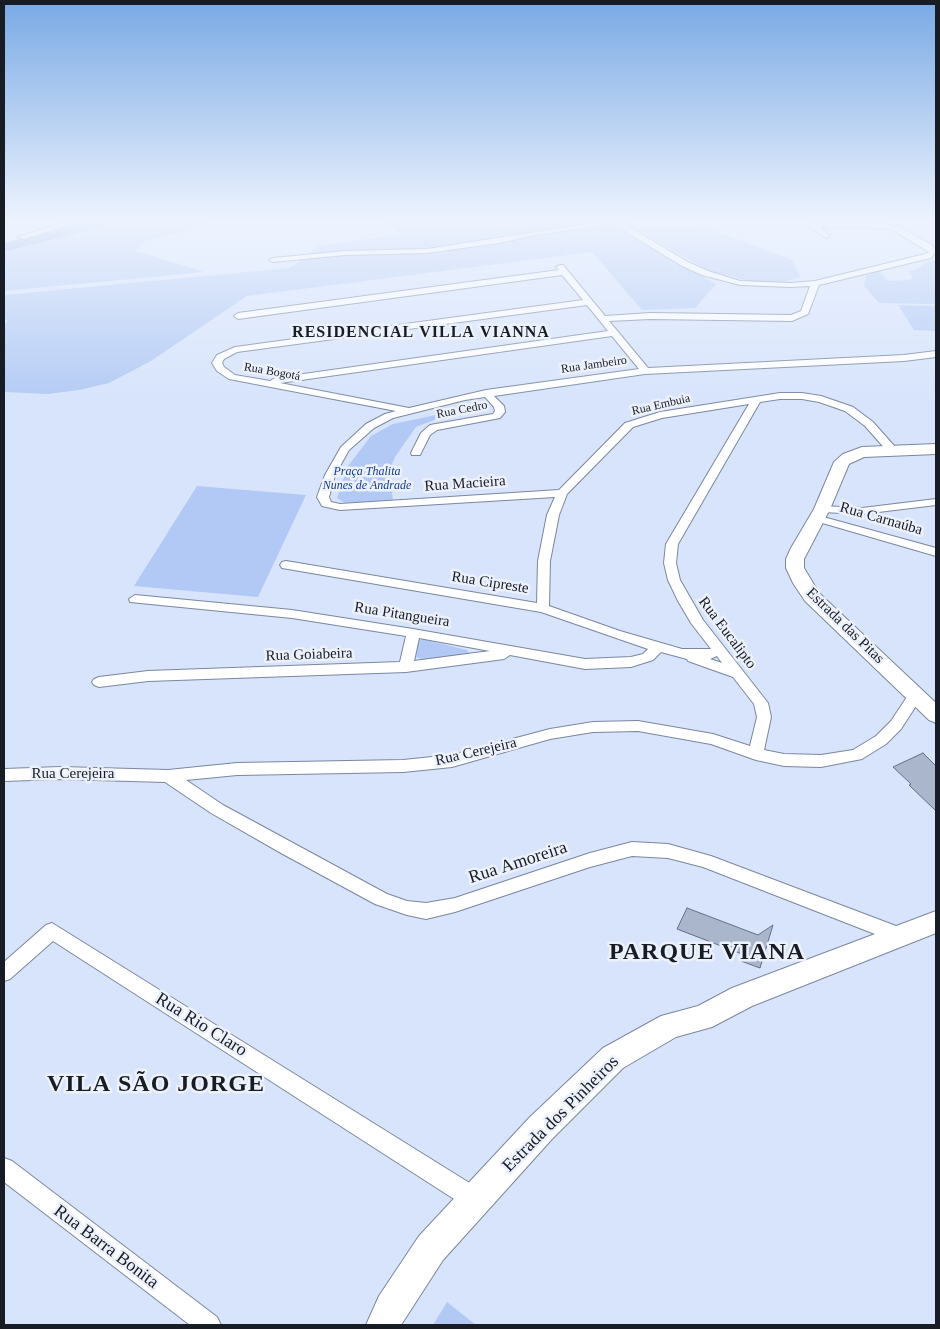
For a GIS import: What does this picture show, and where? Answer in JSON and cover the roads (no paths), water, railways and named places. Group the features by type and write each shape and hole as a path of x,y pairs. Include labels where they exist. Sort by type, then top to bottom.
{"main road":[{"name":"Estrada das Pitas","path":"936,449 862,452 848,457 842,462 819,514 795,560 795,568 802,583 812,597 936,715"},
{"name":"Estrada dos Pinheiros","path":"383,1325 391,1308 431,1248 542,1128 613,1058 671,1025 702,1018 742,997 898,935 936,922"}],"street":[{"path":"238,316 475,284"},
{"path":"574,284 645,371"},
{"path":"761,284 798,284"},
{"path":"602,319 650,316 792,318 804,312 815,284"},
{"name":"Rua Bogotá","path":"407,411 232,377 220,369 217,363 220,357 234,350 589,302"},
{"path":"265,382 614,333"},
{"name":"Rua Jambeiro","path":"340,507 326,504 323,497 330,475 345,449 356,436 370,426 389,416 407,411 486,393 645,371 904,358 936,354"},
{"name":"Rua Cedro","path":"416,453 426,433 434,427 496,416 500,412 499,406 486,393"},
{"name":"Rua Embuia","path":"542,608 544,561 553,515 562,493 628,425 660,415 780,396 802,396 838,404 859,416 892,450"},
{"name":"Rua Eucalipto","path":"756,400 672,544 670,563 674,580 688,609 761,703 764,717 756,754"},
{"name":"Rua Macieira","path":"340,507 562,493"},
{"path":"819,514 862,512 936,502"},
{"path":"862,512 870,533"},
{"name":"Rua Carnaúba","path":"819,514 870,533 936,552"},
{"name":"Rua Cipreste","path":"286,565 542,608 738,674"},
{"name":"Rua Pitangueira","path":"136,599 292,614 413,633 586,664 630,662 648,657 658,647"},
{"path":"406,668 413,633"},
{"name":"Rua Cipreste","path":"682,654 707,655 719,651"},
{"name":"Rua Goiabeira","path":"99,682 148,676 406,668 520,653"},
{"name":"Rua Cerejeira","path":"4,775 61,772 168,776 237,769 403,766 452,761 550,734 593,727 638,726 713,739 756,754 784,760 821,761 857,755 881,740 896,725 916,695"},
{"name":"Rua Amoreira","path":"168,776 217,809 381,900 407,908 426,911 455,905 590,860 632,849 668,851 705,861 898,935"},
{"name":"Rua Rio Claro","path":"4,973 52,931 477,1200"},
{"name":"Rua Barra Bonita","path":"4,1169 209,1325"}],"district":[{"name":"RESIDENCIAL VILLA VIANNA","path":"421,333"},
{"name":"PARQUE VIANA","path":"707,953"},
{"name":"VILA SÃO JORGE","path":"156,1085"}],"park label":[{"name":"Praça Thalita Nunes de Andrade","path":"367,479"}]}
